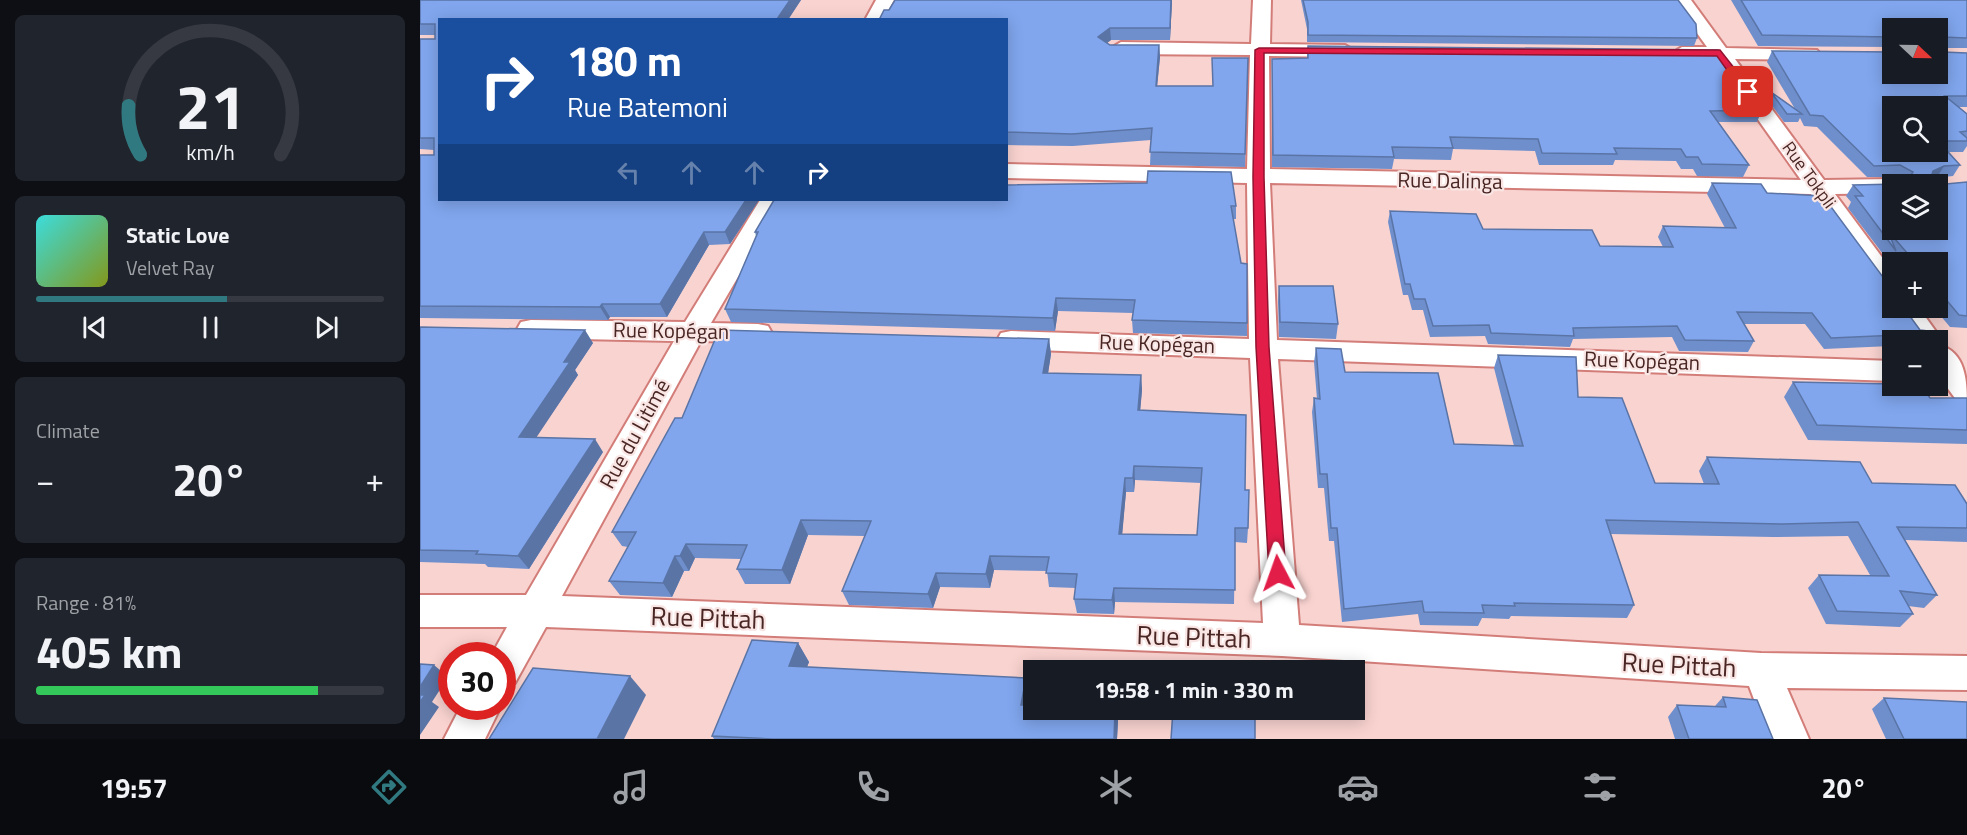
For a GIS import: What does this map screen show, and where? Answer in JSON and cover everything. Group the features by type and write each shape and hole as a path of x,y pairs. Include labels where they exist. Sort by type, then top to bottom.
{"street":[{"path":"875,18 885,0"},
{"path":"1262,0 1259,50 1258,177 1263,347 1282,640"},
{"name":"Rue Tokpli","path":"1682,0 1882,276"},
{"path":"1111,48 1365,51"},
{"path":"1661,53 1824,54"},
{"name":"Rue Dalinga","path":"1008,171 1818,188 1882,186"},
{"name":"Rue du Litimé","path":"516,646 693,331 770,201"},
{"name":"Rue Kopégan","path":"503,329 788,334"},
{"name":"Rue Kopégan","path":"990,339 1882,370"},
{"name":"Rue Pittah","path":"420,611 536,611 1282,640 1761,670 1967,673"},
{"path":"1761,670 1789,739"},
{"path":"464,739 474,720"}],"building":[{"path":"420,0 790,0 778,18 438,18 438,201 745,201 725,232 704,232 660,304 602,304 600,307 420,306 420,155 434,155 434,138 420,138 420,39 435,39 435,24 420,24"},
{"path":"895,0 1171,0 1170,28 1110,28 1098,37 1110,45 1159,45 1156,86 1213,86 1212,58 1248,58 1245,154 1150,152 1152,128 1072,134 1008,132 1008,18 880,18 884,10 889,10"},
{"path":"1303,0 1678,0 1696,24 1697,38 1308,35 1308,22"},
{"path":"1741,0 1967,0 1967,38 1948,37 1948,18 1882,18 1882,37 1762,35"},
{"path":"1308,46 1718,50 1762,110 1710,111 1749,165 1702,164 1698,157 1686,157 1681,149 1614,148 1617,154 1542,153 1538,139 1450,137 1453,148 1392,147 1394,157 1273,155 1272,59 1308,58"},
{"path":"1772,51 1882,52 1882,84 1948,84 1948,52 1967,53 1967,96 1882,96 1882,162 1948,162 1948,152 1960,165 1944,166 1933,171 1932,174 1912,174 1913,172 1900,165 1874,166 1823,116 1810,115"},
{"path":"1771,92 1802,114 1787,114"},
{"path":"1948,98 1967,114 1967,131 1960,132 1967,138 1967,141 1948,141"},
{"path":"1148,171 1231,172 1236,206 1231,206 1241,263 1247,264 1247,323 1132,320 1135,300 1056,298 1053,318 725,309 758,232 755,232 773,201 1008,201 1008,185 1147,183"},
{"path":"1967,182 1967,316 1959,315 1948,302 1948,252 1906,252 1896,240 1948,240 1948,184"},
{"path":"1712,183 1761,184 1767,193 1823,196 1882,276 1882,318 1911,318 1920,330 1882,330 1882,336 1831,338 1812,313 1737,312 1754,341 1685,340 1677,326 1573,328 1574,336 1491,333 1489,325 1433,326 1425,299 1414,299 1410,284 1405,284 1390,211 1476,214 1483,229 1592,230 1600,246 1673,247 1663,226 1736,228"},
{"path":"1882,184 1882,232 1855,196 1863,196 1853,185"},
{"path":"1279,286 1333,286 1338,324 1280,322"},
{"path":"420,327 585,330 564,362 570,362 519,437 595,439 518,556 476,554 478,551 420,550"},
{"path":"719,330 1049,339 1043,373 1141,375 1138,410 1246,415 1245,490 1249,490 1248,528 1235,528 1235,590 1114,588 1112,600 1074,599 1077,574 1046,573 1049,557 990,556 986,574 936,573 928,594 842,591 871,521 801,520 782,570 737,569 747,545 686,544 680,556 675,556 663,583 609,581 636,532 612,532 675,418 682,418","holes":["1134,466 1202,468 1197,535 1119,534 1125,478 1133,478"]},
{"path":"1316,348 1341,349 1345,372 1438,373 1454,444 1523,446 1498,355 1576,357 1578,397 1622,398 1655,483 1719,484 1707,457 1860,462 1872,483 1955,485 1967,504 1967,528 1897,527 1937,595 1900,591 1913,614 1837,611 1819,575 1889,576 1858,522 1783,524 1606,520 1634,605 1514,603 1515,606 1482,605 1484,613 1424,612 1422,601 1344,609 1337,528 1331,528 1327,474 1320,474 1314,398 1320,399"},
{"path":"1793,382 1882,384 1882,396 1967,398 1967,430 1817,425"},
{"path":"752,640 798,643 789,666 1023,678 1021,705 1023,705 1023,720 1115,720 1114,739 773,739 712,736"},
{"path":"420,664 434,665 420,687"},
{"path":"533,668 630,676 597,739 489,739 501,720 516,720 516,695"},
{"path":"1723,697 1757,700 1773,739 1689,739 1677,705 1726,707"},
{"path":"1884,698 1967,702 1967,739 1904,739"},
{"path":"1172,720 1255,720 1255,739 1171,739"}],"route":[{"path":"1278,573 1263,347 1258,177 1259,50 1720,53 1748,92"}]}
